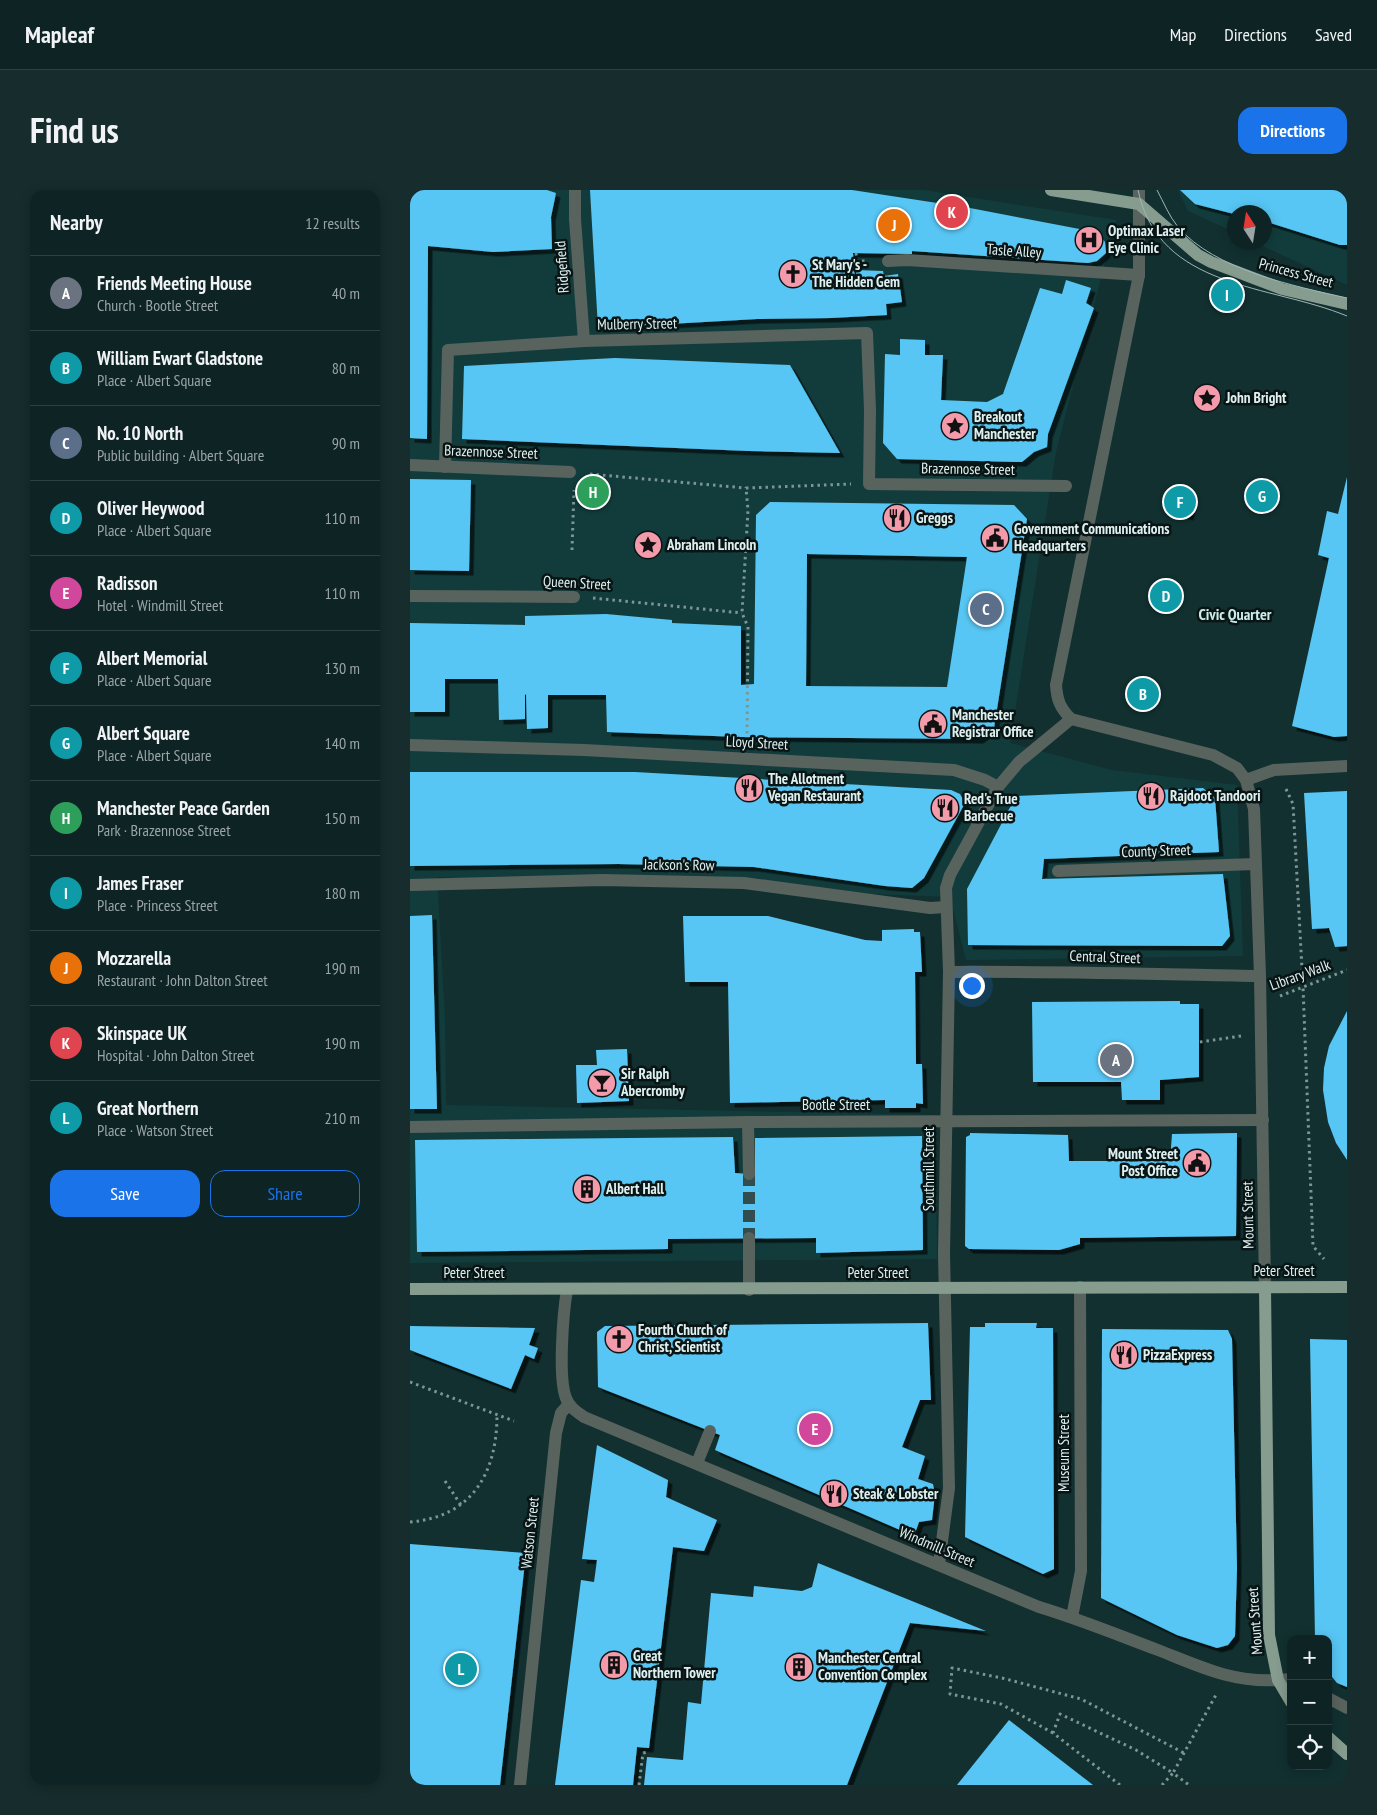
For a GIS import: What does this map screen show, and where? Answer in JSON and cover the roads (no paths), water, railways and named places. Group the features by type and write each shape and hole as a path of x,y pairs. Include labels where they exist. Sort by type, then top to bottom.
{"main road":[{"path":"1051,190 1139,204"},
{"name":"Princess Street","path":"1139,204 1198,255 1211,262 1282,289 1347,304"},
{"name":"Mount Street","path":"1265,1287 1269,1635 1285,1679"},
{"name":"Peter Street","path":"410,1289 1347,1288"},
{"path":"1332,1741 1347,1754"}],"street":[{"name":"Ridgefield","path":"575,190 575,219 584,341"},
{"path":"1139,190 1139,275 1056,684 1061,709 1071,719 1214,755 1237,768 1246,780 1274,770 1347,766"},
{"name":"Tasle Alley","path":"888,261 907,260 1139,275"},
{"name":"Mulberry Street","path":"446,467 448,350 584,341 867,333 870,410 869,484"},
{"name":"Brazennose Street","path":"410,465 570,472"},
{"name":"Brazennose Street","path":"869,484 1066,486"},
{"name":"Queen Street","path":"410,596 574,597"},
{"path":"998,787 1019,762 1071,719"},
{"name":"Lloyd Street","path":"410,745 584,750 954,770 985,780 998,787"},
{"name":"Mount Street","path":"1246,780 1254,809 1262,1036 1265,1287"},
{"name":"Southmill Street","path":"939,1564 949,1488 949,1396 945,1289 945,1121 949,972 946,888 950,874 998,787"},
{"name":"County Street","path":"1058,871 1255,864"},
{"name":"Jackson's Row","path":"410,886 602,880 744,883 930,908 946,907"},
{"name":"Central Street","path":"949,972 1104,972 1137,975 1260,976"},
{"name":"Bootle Street","path":"410,1127 748,1122 1263,1120"},
{"path":"748,1122 749,1174"},
{"path":"749,1238 749,1290"},
{"name":"Museum Street","path":"1072,1617 1081,1571 1080,1288"},
{"path":"567,1290 563,1317 563,1388 569,1404"},
{"name":"Windmill Street","path":"569,1404 593,1421 1039,1607 1072,1617 1226,1677 1252,1681 1285,1679"},
{"name":"Watson Street","path":"520,1785 557,1427 561,1413 569,1404"},
{"path":"697,1463 710,1431"},
{"path":"1332,1700 1347,1708"}],"tunnel":[{"path":"749,1174 749,1238"}],"tram line":[{"path":"1138,190 1150,223 1169,247 1193,265 1222,278 1347,316"},
{"path":"1157,190 1178,227 1194,242 1213,255 1256,274 1280,282 1347,298"}],"place":[{"name":"Skinspace UK","path":"952,212"},
{"name":"Mozzarella","path":"894,225"},
{"name":"Optimax Laser Eye Clinic","path":"1089,240"},
{"name":"St Mary's - The Hidden Gem","path":"793,274"},
{"name":"James Fraser","path":"1227,295"},
{"name":"John Bright","path":"1207,398"},
{"name":"Breakout Manchester","path":"955,426"},
{"name":"Manchester Peace Garden","path":"593,492"},
{"name":"Albert Square","path":"1262,496"},
{"name":"Albert Memorial","path":"1180,502"},
{"name":"Greggs","path":"897,518"},
{"name":"Government Communications Headquarters","path":"995,538"},
{"name":"Abraham Lincoln","path":"648,545"},
{"name":"Oliver Heywood","path":"1166,596"},
{"name":"No. 10 North","path":"986,609"},
{"name":"William Ewart Gladstone","path":"1143,694"},
{"name":"Manchester Registrar Office","path":"933,724"},
{"name":"The Allotment Vegan Restaurant","path":"749,788"},
{"name":"Rajdoot Tandoori","path":"1151,796"},
{"name":"Red's True Barbecue","path":"945,808"},
{"name":"Friends Meeting House","path":"1116,1060"},
{"name":"Sir Ralph Abercromby","path":"602,1083"},
{"name":"Mount Street Post Office","path":"1197,1163"},
{"name":"Albert Hall","path":"587,1189"},
{"name":"Fourth Church of Christ, Scientist","path":"619,1339"},
{"name":"PizzaExpress","path":"1124,1355"},
{"name":"Radisson","path":"815,1429"},
{"name":"Steak & Lobster","path":"834,1494"},
{"name":"Great Northern Tower","path":"614,1665"},
{"name":"Manchester Central Convention Complex","path":"799,1667"},
{"name":"Great Northern","path":"461,1669"}],"district":[{"name":"Civic Quarter","path":"1235,614"}]}
